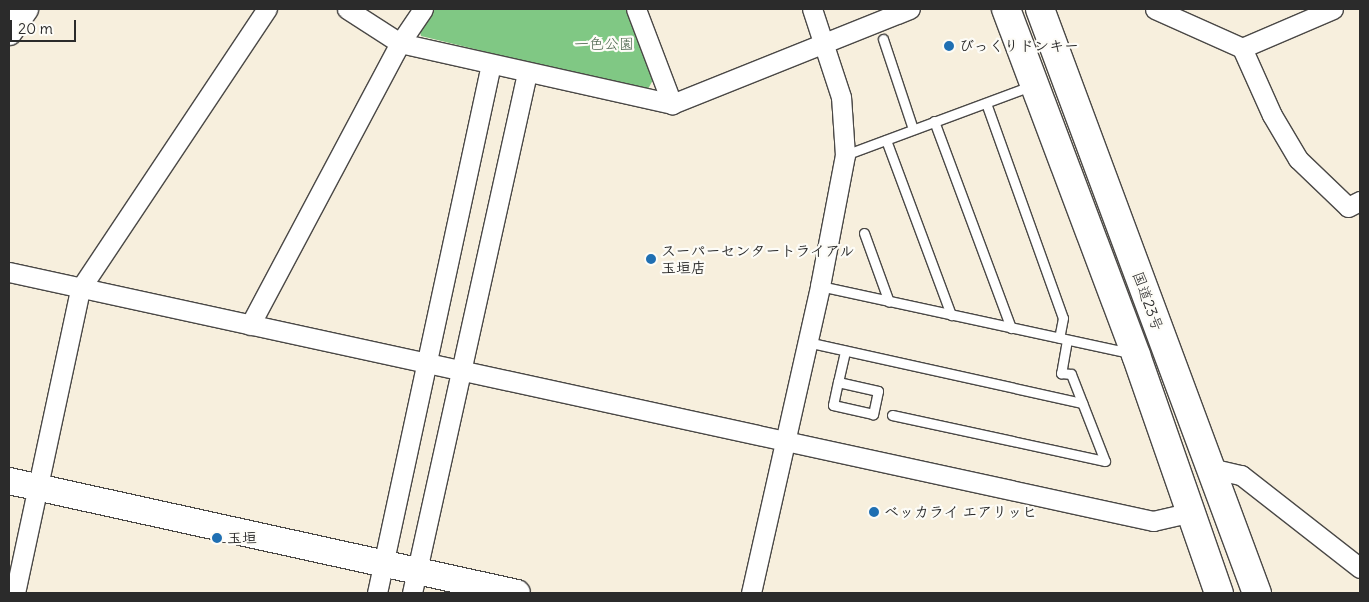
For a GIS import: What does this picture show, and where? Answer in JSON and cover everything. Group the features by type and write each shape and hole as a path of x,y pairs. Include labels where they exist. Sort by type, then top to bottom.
{"highway":[{"name":"国道23号","path":"1006,9 1136,355 1219,593"},
{"name":"国道23号","path":"1040,9 1257,593"}],"street":[{"path":"9,32 25,9"},
{"path":"14,593 80,289 267,9"},
{"path":"347,9 400,43 672,104 825,45 910,9"},
{"path":"250,325 400,43 423,9"},
{"path":"636,9 672,104"},
{"path":"751,593 820,286 845,154 841,97 812,9"},
{"path":"1155,9 1242,48 1272,115 1298,159 1348,207 1360,201"},
{"path":"1242,48 1333,9"},
{"path":"377,593 491,64"},
{"path":"414,583 527,72"},
{"path":"9,272 80,289 461,370 784,443 1153,521 1191,512"},
{"path":"1210,468 1241,475 1360,568"},
{"path":"9,481 383,564 414,583 517,593"}],"lane":[{"path":"884,39 913,129"},
{"path":"845,154 1034,84"},
{"path":"892,415 1105,461 1071,374 1061,373 1063,318 986,103"},
{"path":"934,121 1011,328"},
{"path":"886,140 951,315"},
{"path":"864,233 889,302"},
{"path":"820,286 1136,355"},
{"path":"807,342 1082,403"},
{"path":"838,382 878,391 873,414 833,405 838,382 845,351"}],"green space":[{"name":"一色公園","path":"432,9 628,9 654,78 647,91 421,36 419,28"}],"place":[{"name":"びっくりドンキー","path":"949,46"},
{"name":"スーパーセンタートライアル 玉垣店","path":"651,259"},
{"name":"ベッカライ エアリッヒ","path":"874,512"},
{"name":"玉垣","path":"217,538"}]}
